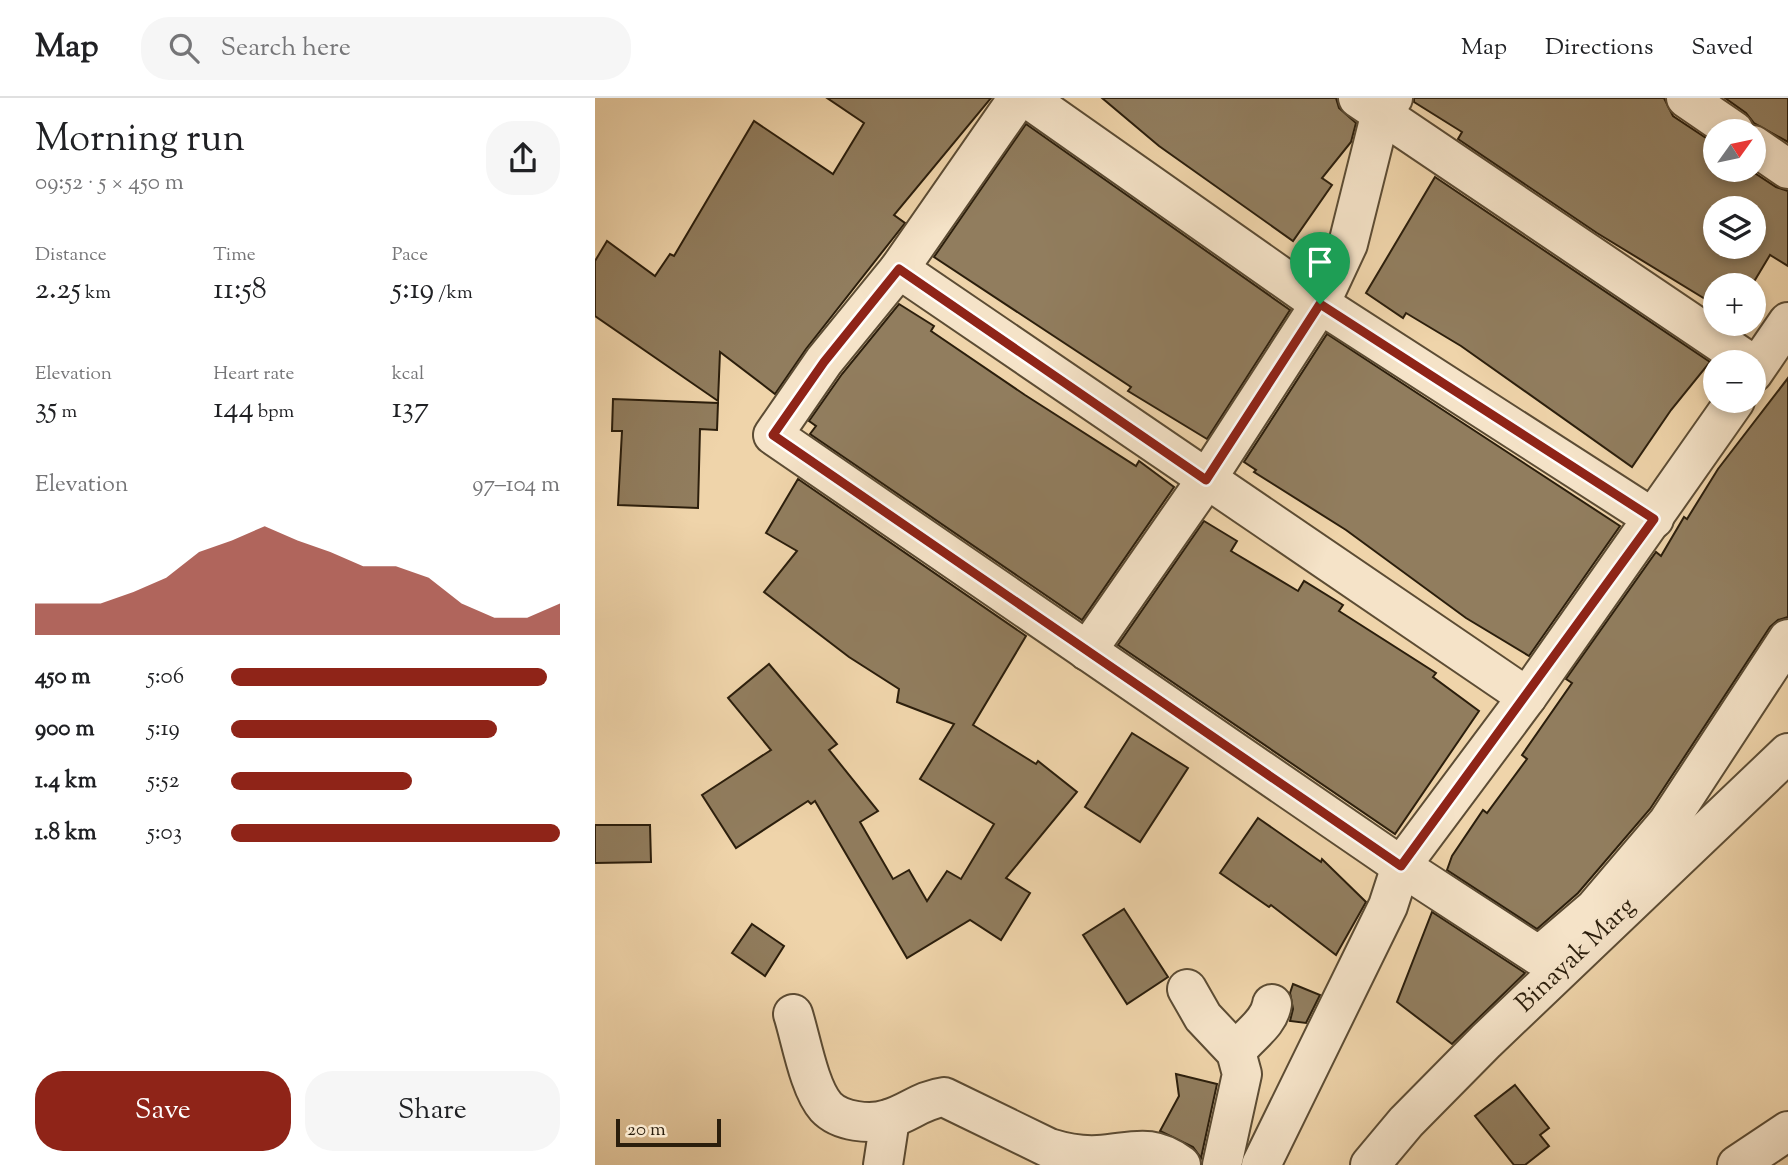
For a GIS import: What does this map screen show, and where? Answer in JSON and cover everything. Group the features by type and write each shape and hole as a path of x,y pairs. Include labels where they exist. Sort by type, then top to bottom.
{"street":[{"path":"1018,98 899,269 824,362 773,435 1401,866 1539,956 1594,909 1668,822 1788,639"},
{"path":"1027,98 1320,304 1654,519"},
{"path":"1686,98 1717,119"},
{"path":"1087,651 1206,480 1320,304 1348,244 1377,104 1729,350"},
{"path":"1766,154 1788,169"},
{"path":"899,269 1527,697"},
{"path":"1766,350 1788,322"},
{"path":"1261,1165 1388,906 1401,866 1527,697 1727,413"},
{"name":"Binayak Marg","path":"1370,1165 1406,1122 1486,1041 1788,753"},
{"path":"1187,989 1203,1017 1236,1052 1243,1073 1222,1165"},
{"path":"1236,1052 1246,1037 1270,1014 1272,1004"},
{"path":"793,1014 814,1085 827,1108 853,1120 868,1123 890,1119 928,1099 944,1097 1049,1148 1068,1153 1098,1155 1149,1149 1181,1165"},
{"path":"883,1165 890,1119"},
{"path":"1737,1165 1788,1130"}],"building":[{"path":"827,98 991,98 894,215 905,223 806,349 775,394 720,352 718,401 595,316 595,261 607,241 655,276 670,254 674,256 754,121 833,174 864,123"},
{"path":"1102,98 1336,98 1339,108 1356,123 1351,142 1322,178 1332,185 1293,241 1159,146"},
{"path":"1414,98 1664,98 1673,116 1703,136 1703,182 1766,180 1788,191 1788,266 1770,255 1759,273 1703,273 1703,298 1597,233 1458,139 1462,132 1414,102"},
{"path":"1725,98 1788,98 1788,142 1766,130 1766,119 1751,119"},
{"path":"1026,124 1290,310 1207,439 1128,391 1131,387 934,257"},
{"path":"1435,177 1703,357 1703,371 1671,410 1632,467 1461,346 1406,313 1403,318 1366,293"},
{"path":"899,304 934,326 931,331 1025,395 1136,466 1139,461 1174,487 1082,620 810,434 816,426 809,421 842,374"},
{"path":"1327,334 1620,526 1529,656 1466,618 1346,530 1254,472 1256,470 1244,462"},
{"path":"1788,378 1788,617 1778,620 1770,627 1650,809 1578,893 1537,929 1447,870 1452,856 1483,810 1487,813 1527,759 1522,755 1572,683 1566,679 1656,552 1661,556 1684,517 1687,519 1718,469 1761,413 1766,413 1766,407"},
{"path":"613,399 718,403 717,430 700,429 698,508 618,505 622,431 612,431"},
{"path":"798,479 1026,636 973,725 1036,764 1038,761 1077,792 1006,878 1030,893 1001,940 970,920 907,958 815,801 811,804 808,801 736,848 702,795 771,750 728,698 769,664 837,744 829,750 878,811 860,822 893,879 909,870 927,901 947,871 961,879 994,824 920,779 954,724 897,702 899,689 849,657 764,592 797,551 766,533"},
{"path":"1204,521 1237,541 1231,551 1298,591 1304,581 1343,605 1339,611 1436,673 1433,677 1479,711 1395,834 1118,645"},
{"path":"1132,733 1188,768 1140,842 1085,807"},
{"path":"1258,818 1321,862 1322,859 1366,902 1336,955 1271,905 1269,907 1220,873"},
{"path":"595,825 650,825 651,862 595,863"},
{"path":"1124,909 1168,977 1127,1004 1083,935"},
{"path":"1432,912 1525,973 1452,1044 1397,1002"},
{"path":"752,924 784,946 765,976 732,953"},
{"path":"1293,984 1320,995 1306,1023 1290,1021 1293,1009 1290,993"},
{"path":"1176,1074 1217,1084 1201,1158 1193,1147 1160,1131 1179,1096"},
{"path":"1515,1085 1549,1128 1540,1135 1549,1146 1525,1165 1514,1165 1475,1116"}],"route":[{"path":"899,269 1206,480 1320,304 1654,519 1527,697 1401,866 773,435 824,362 899,269"}]}
